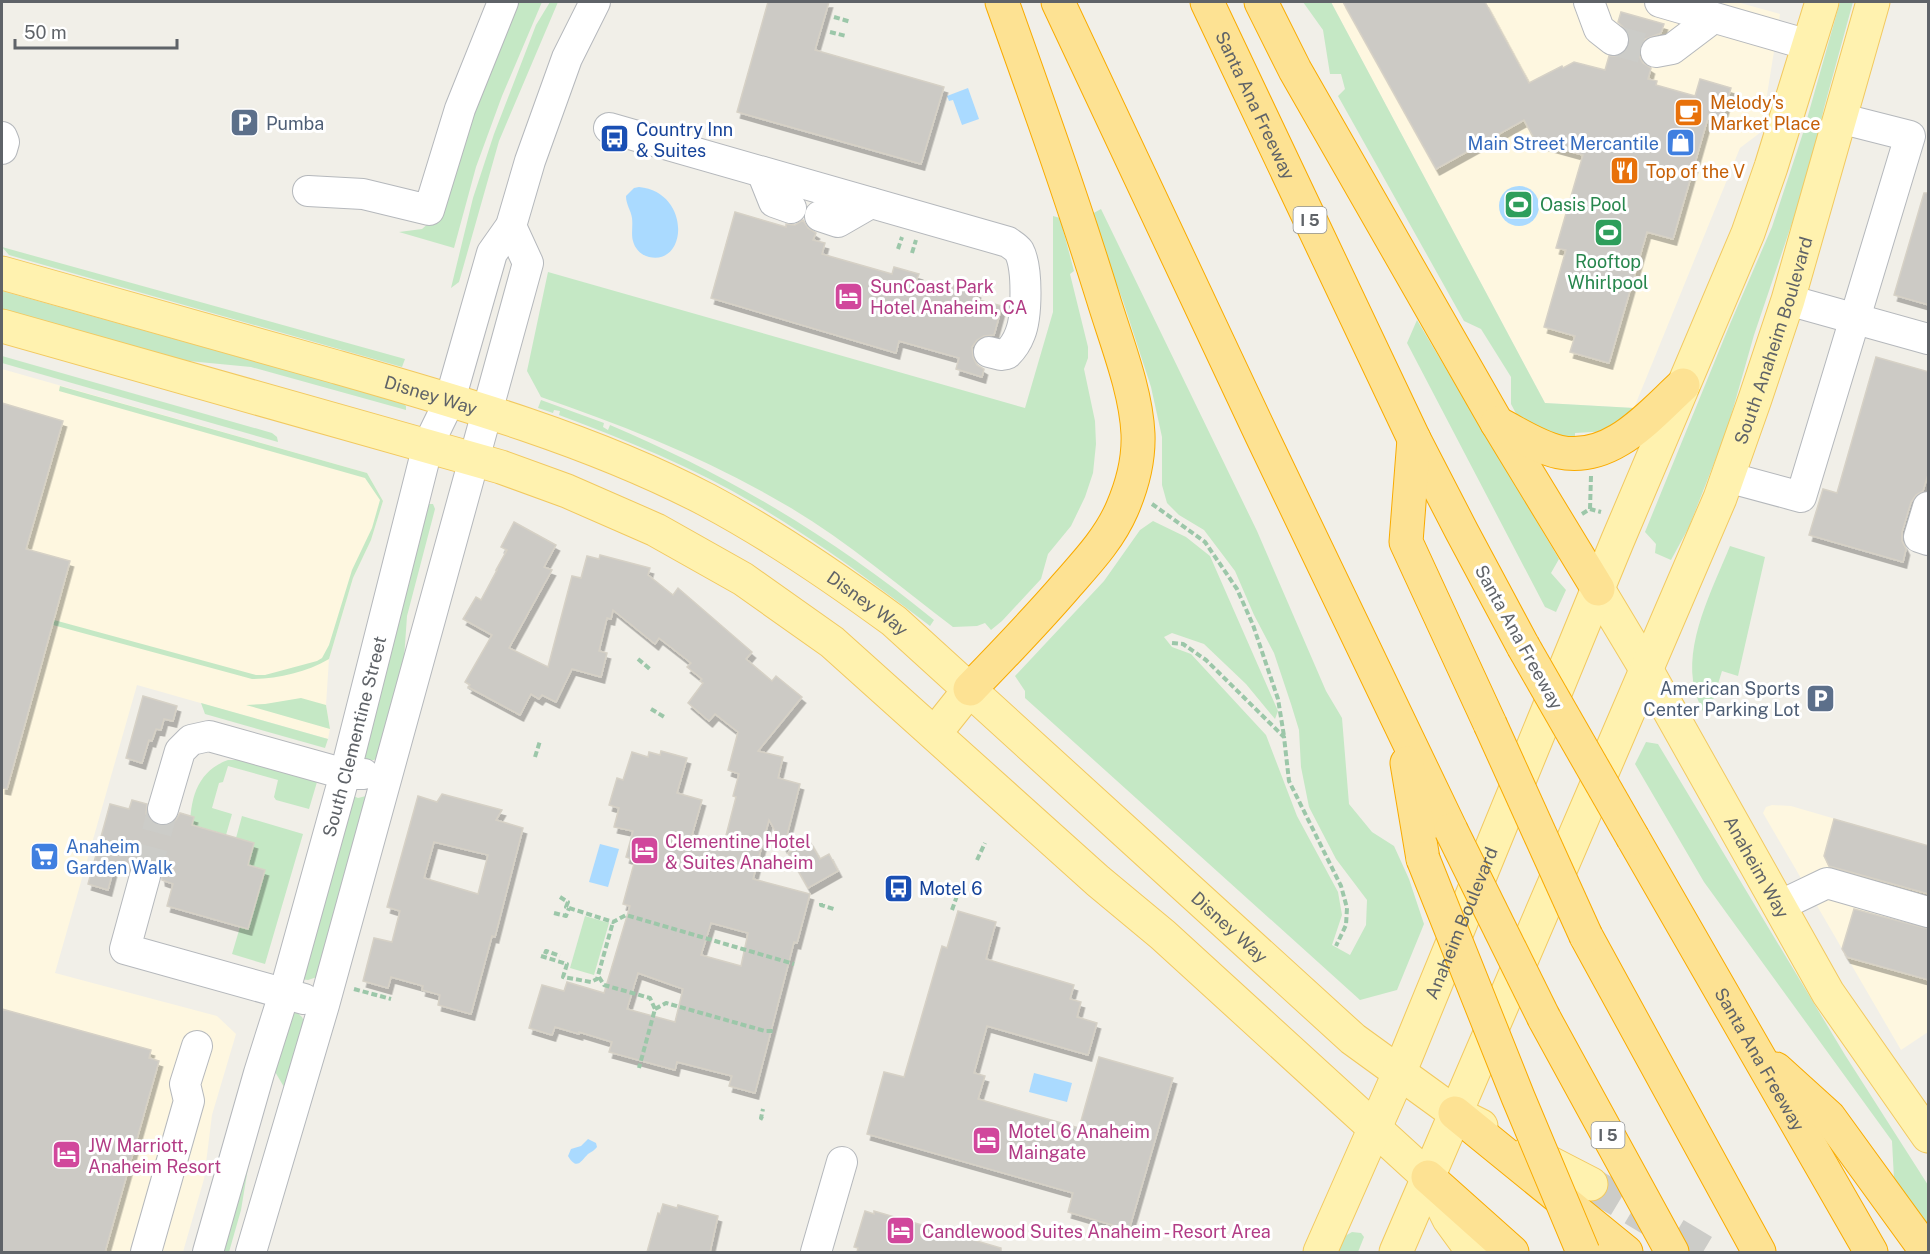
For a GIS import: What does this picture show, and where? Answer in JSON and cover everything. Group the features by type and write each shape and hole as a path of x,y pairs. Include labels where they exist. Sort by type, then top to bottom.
{"highway":[{"path":"970,689 1030,628 1095,554 1110,532 1130,489 1138,438 1137,420 1123,363 1049,135 1002,2"},
{"name":"I 5","path":"1058,2 1451,830 1544,1018 1672,1252"},
{"name":"Santa Ana Freeway","path":"1207,2 1414,439 1523,645 1871,1252"},
{"path":"1261,2 1295,70 1497,423 1598,589"},
{"path":"1497,423 1533,442 1560,452 1600,450 1628,436 1683,385"},
{"path":"1414,439 1406,542 1586,936 1759,1252"},
{"path":"1400,722 1423,859 1583,1252"},
{"path":"1754,1050 1829,1116 1927,1252"},
{"path":"1455,1113 1626,1252"},
{"path":"1428,1178 1512,1252"}],"main road":[{"path":"1598,589 1748,233 1822,2"},
{"name":"South Anaheim Boulevard","path":"1646,669 1727,477 1755,399 1788,300 1873,2"},
{"name":"Disney Way","path":"2,273 487,411 652,474 764,532 837,579 894,621 1353,1039 1455,1113 1591,1184"},
{"path":"2,326 474,459 567,490 687,546 743,579 832,642 1098,881 1163,935 1374,1128 1428,1178 1449,1219 1473,1252"},
{"name":"Anaheim Way","path":"1598,589 1646,669 1828,993 1929,1136"},
{"name":"Anaheim Boulevard","path":"1320,1252 1400,1071 1598,589"},
{"path":"1396,1252 1646,669"},
{"path":"935,733 970,689"}],"street":[{"path":"309,191 363,194 429,210 460,109 478,59 503,2"},
{"name":"South Clementine Street","path":"208,1252 284,994 345,774 428,446 450,400 492,253 511,226 567,58 595,2"},
{"path":"1589,2 1599,29 1613,40"},
{"path":"1660,2 1809,45"},
{"path":"1656,52 1672,49 1713,18"},
{"path":"1727,477 1802,497 1910,136 1839,118"},
{"path":"609,128 1008,242 1018,249 1023,262 1024,320 1021,333 1007,354 989,352"},
{"path":"2,137 2,149"},
{"path":"762,172 774,202 791,208"},
{"path":"820,216 838,222 871,203"},
{"path":"251,1252 324,1005 528,263 511,226"},
{"path":"1788,300 1929,339"},
{"path":"1929,507 1919,537 1929,540"},
{"path":"164,809 180,752 191,740 209,736 345,774 388,773"},
{"path":"145,876 124,949 324,1005"},
{"path":"1779,906 1827,883 1929,912"},
{"path":"130,1252 128,1246 172,1096 185,1084 197,1047"},
{"path":"259,1073 282,1149"},
{"path":"146,1252 189,1101 185,1084"},
{"path":"816,1252 842,1162"}],"path":[{"path":"834,17 850,22"},
{"path":"830,32 846,36"},
{"path":"898,249 903,233"},
{"path":"912,253 917,237"},
{"path":"1590,508 1591,473"},
{"path":"1130,489 1205,542 1237,589 1254,625 1278,699 1290,781 1341,886 1347,908 1346,925 1336,946"},
{"path":"1590,508 1601,512"},
{"path":"1576,518 1590,508"},
{"path":"1172,643 1183,644 1206,660 1284,737"},
{"path":"638,659 651,670"},
{"path":"651,709 666,718"},
{"path":"535,757 540,741"},
{"path":"977,860 985,843"},
{"path":"952,910 960,887"},
{"path":"554,913 566,916 569,908 567,908 568,902 560,897"},
{"path":"821,903 821,905 834,909"},
{"path":"569,908 613,922 626,915 794,964"},
{"path":"560,956 546,951 543,955 567,964 563,976 591,982 598,976 613,922"},
{"path":"598,976 604,985 650,998 655,1009 639,1068"},
{"path":"348,987 391,999"},
{"path":"655,1009 666,1003 765,1031 776,1031"},
{"path":"763,1109 760,1118 763,1119"}],"shaded area":[{"path":"1331,2 1737,2 1780,14 1761,132 1740,148 1634,408 1545,403"},
{"name":"Anaheim Garden Walk","path":"2,369 367,473 383,501 371,540 353,578 329,659 326,705 330,729 328,739 137,685 55,973 217,1016 236,1034 212,1115 204,1179 183,1252 2,1252"},
{"path":"1791,806 1928,846 1928,1032 1901,1050 1763,813 1766,807"}],"green space":[{"path":"519,2 542,2 502,96 476,167 454,248 399,232 422,229 438,215 492,55"},
{"path":"550,2 558,2 499,141 459,282 451,288 473,198 494,134 536,25"},
{"path":"1303,2 1331,2 1545,403 1634,408 1609,431 1575,433 1575,446 1522,425 1511,404 1511,377 1481,329 1464,321 1338,96 1345,89 1341,74 1330,74 1323,30"},
{"path":"1840,2 1853,2 1824,108 1810,170 1754,335 1727,430 1689,527 1671,560 1655,553 1656,544 1645,532 1772,227 1803,133"},
{"path":"1101,209 1257,531 1326,691 1342,718 1349,804 1372,832 1394,846 1409,879 1424,924 1397,990 1360,1000 1025,698 1025,691 1015,676 1104,581 1140,530 1153,521 1186,537 1210,556 1278,711 1275,719 1246,684 1204,644 1172,633 1164,637 1172,647 1191,654 1266,735 1297,816 1338,892 1342,915 1332,945 1350,955 1366,925 1367,900 1336,859 1309,807 1301,767 1299,730 1291,704 1274,653 1235,571 1204,530 1179,515 1167,503 1162,485 1162,437 1151,387 1123,301 1090,215"},
{"path":"1053,216 1060,218 1074,271 1070,274 1088,347 1088,358 1084,369 1095,421 1096,444 1093,473 1085,497 1071,526 1048,554 1041,579 991,630 985,623 977,626 953,627 853,550 791,508 731,475 669,446 541,397 527,371 548,272 1025,408 1053,312"},
{"path":"2,247 405,359 402,367 9,255"},
{"path":"2,291 401,402 406,406 406,410 251,367 178,360 2,309"},
{"path":"1417,320 1559,559 1551,573 1566,590 1556,612 1545,607 1407,343"},
{"path":"2,356 272,433 277,437 278,442 2,363"},
{"path":"60,386 367,473 383,501 371,540 353,578 329,659 292,674 252,679 53,625 54,620 256,675 265,675 317,661 322,658 329,645 352,570 372,528 380,500 365,478 59,391"},
{"path":"541,400 604,423 603,427 608,430 610,425 739,487 858,562 934,620 930,626 822,547 732,491 659,455 559,415 560,411 554,410 553,413 538,408"},
{"path":"427,504 433,504 435,509 407,616 404,659 381,755 374,760 359,761"},
{"path":"1730,546 1765,557 1738,676 1722,671 1707,720 1695,690 1692,672 1693,654 1696,635 1708,598"},
{"path":"301,698 326,705 330,729 246,705 265,704"},
{"path":"201,703 328,739 325,748 205,714"},
{"path":"1646,742 1658,744 1845,1055 1928,1185 1928,1225 1894,1179 1892,1141 1704,882 1635,764"},
{"path":"228,760 238,760 317,782 309,809 276,800 274,797 278,780 228,766 223,782 219,783 212,808 232,814 226,835 211,830 209,836 190,830 197,788 209,771"},
{"path":"351,795 358,798 366,796 317,977 308,980 300,979"},
{"path":"242,816 303,834 265,964 232,954 240,927 248,929 265,871 248,865 254,843 236,838"},
{"path":"585,916 609,923 594,975 570,968"},
{"path":"293,1009 305,1023 284,1087 274,1070"},
{"path":"244,1167 248,1168 241,1210 229,1252 224,1252"},
{"path":"1352,1232 1361,1233 1364,1237 1358,1252 1334,1252 1345,1236"}],"water":[{"path":"968,88 979,119 962,125 953,100 949,101 947,96"},
{"name":"Oasis Pool","path":"1519,186 1533,192 1539,206 1533,220 1519,226 1505,220 1499,206 1505,192"},
{"path":"639,187 656,192 668,201 675,214 678,227 677,240 671,251 662,257 646,256 634,244 632,218 626,196 634,188"},
{"path":"600,844 619,849 608,887 589,882"},
{"path":"1034,1073 1072,1083 1067,1102 1029,1092"},
{"path":"588,1139 596,1143 597,1147 579,1163 571,1161 568,1156 571,1149 581,1146"}],"building":[{"path":"768,2 829,2 815,50 944,87 921,164 737,112"},
{"path":"1343,2 1485,2 1529,83 1574,62 1605,70 1609,56 1620,56 1630,43 1629,33 1618,22 1621,12 1664,24 1661,33 1645,39 1640,47 1639,56 1643,63 1651,68 1648,79 1657,81 1656,85 1695,96 1700,79 1731,88 1722,118 1709,114 1673,239 1647,232 1609,363 1570,352 1575,336 1544,327 1566,250 1556,248 1583,155 1536,142 1524,120 1436,169"},
{"path":"1924,193 1929,193 1929,305 1894,295"},
{"name":"SunCoast Park Hotel Anaheim, CA","path":"735,212 786,227 786,224 795,225 803,220 808,228 816,233 813,240 825,243 822,254 892,274 894,267 919,274 916,281 951,291 953,285 977,292 975,299 1002,306 994,335 984,336 972,347 977,365 984,369 982,377 956,369 959,358 899,341 896,353 711,298"},
{"path":"1876,357 1929,372 1929,471 1923,491 1911,502 1902,532 1902,541 1906,549 1903,562 1809,535 1823,489 1837,493"},
{"path":"2,403 63,421 26,549 70,561 7,789 2,788"},
{"path":"514,522 556,545 544,567 552,570 509,648 548,667 572,576 581,578 587,556 599,559 600,555 650,568 648,575 673,595 678,588 752,652 746,659 772,681 776,676 802,697 758,751 783,757 778,778 800,784 784,847 769,820 753,879 810,894 797,943 794,942 755,1093 729,1086 732,1076 677,1062 675,1070 609,1052 612,1042 579,1032 579,1034 555,1027 552,1035 529,1028 542,985 564,991 567,982 604,993 630,906 623,904 635,860 626,857 633,831 614,827 619,808 609,805 617,778 623,780 632,752 648,757 649,752 660,755 661,751 687,758 677,793 702,800 692,835 724,843 736,797 733,796 739,774 728,770 738,732 715,714 709,721 688,703 703,683 700,681 702,679 687,667 691,663 659,638 655,644 613,610 611,619 607,618 599,651 607,653 601,677 572,669 556,702 542,695 539,699 531,694 520,715 468,687 470,685 465,682 492,635 463,619 476,597 481,600 497,570 507,550 501,547","holes":["711,923 748,933 741,966 701,955","638,973 683,989 675,1022 627,1009"]},
{"path":"143,696 177,706 173,721 164,719 161,730 156,729 152,741 149,740 142,763 126,758"},
{"path":"442,794 502,810 496,820 523,828 495,937 492,936 471,1014 438,1005 440,995 422,990 423,986 391,977 388,988 363,981 374,938 392,942 400,911 387,907 418,796 437,802","holes":["434,842 488,855 478,894 424,878"]},
{"path":"132,800 147,804 146,814 158,825 168,826 180,813 194,817 192,825 254,843 248,865 265,870 248,929 167,906 173,884 162,880 157,864 150,860 140,860 133,864 129,871 114,867 108,890 88,884 110,804 129,809"},
{"path":"1834,819 1929,846 1929,894 1829,866 1824,856"},
{"path":"809,840 820,859 829,854 838,871 808,888 788,853"},
{"path":"1854,909 1929,929 1929,980 1847,957 1842,949"},
{"path":"958,911 996,922 986,959 1074,985 1070,999 1081,1002 1077,1017 1097,1023 1088,1055 987,1026 974,1073 985,1076 978,1099 1079,1128 1099,1057 1173,1078 1129,1230 1068,1212 1073,1193 867,1134 884,1072 904,1077 942,946 947,948"},
{"name":"JW Marriott, Anaheim Resort","path":"2,1009 151,1050 149,1058 159,1061 105,1252 2,1252"},
{"path":"663,1204 677,1208 678,1205 718,1216 710,1252 647,1252 658,1213 660,1214"},
{"name":"Candlewood Suites Anaheim - Resort Area","path":"865,1211 874,1214 874,1211 1001,1248 1001,1252 857,1252 858,1248 854,1247"}],"tunnel":[{"path":"1613,40 1656,52"},
{"path":"145,876 163,809"},
{"path":"1591,1184 1705,1252"}],"place":[{"name":"Melody's Market Place","path":"1689,112"},
{"name":"Pumba","path":"245,123"},
{"name":"Country Inn & Suites","path":"615,139"},
{"name":"Main Street Mercantile","path":"1680,143"},
{"name":"Top of the V","path":"1625,171"},
{"name":"Oasis Pool","path":"1519,204"},
{"name":"Rooftop Whirlpool","path":"1608,232"},
{"name":"SunCoast Park Hotel Anaheim, CA","path":"849,296"},
{"name":"American Sports Center Parking Lot","path":"1821,698"},
{"name":"Clementine Hotel & Suites Anaheim","path":"644,851"},
{"name":"Anaheim Garden Walk","path":"45,856"},
{"name":"Motel 6","path":"898,888"},
{"name":"Motel 6 Anaheim Maingate","path":"987,1141"},
{"name":"JW Marriott, Anaheim Resort","path":"67,1155"},
{"name":"Candlewood Suites Anaheim - Resort Area","path":"901,1231"}]}
